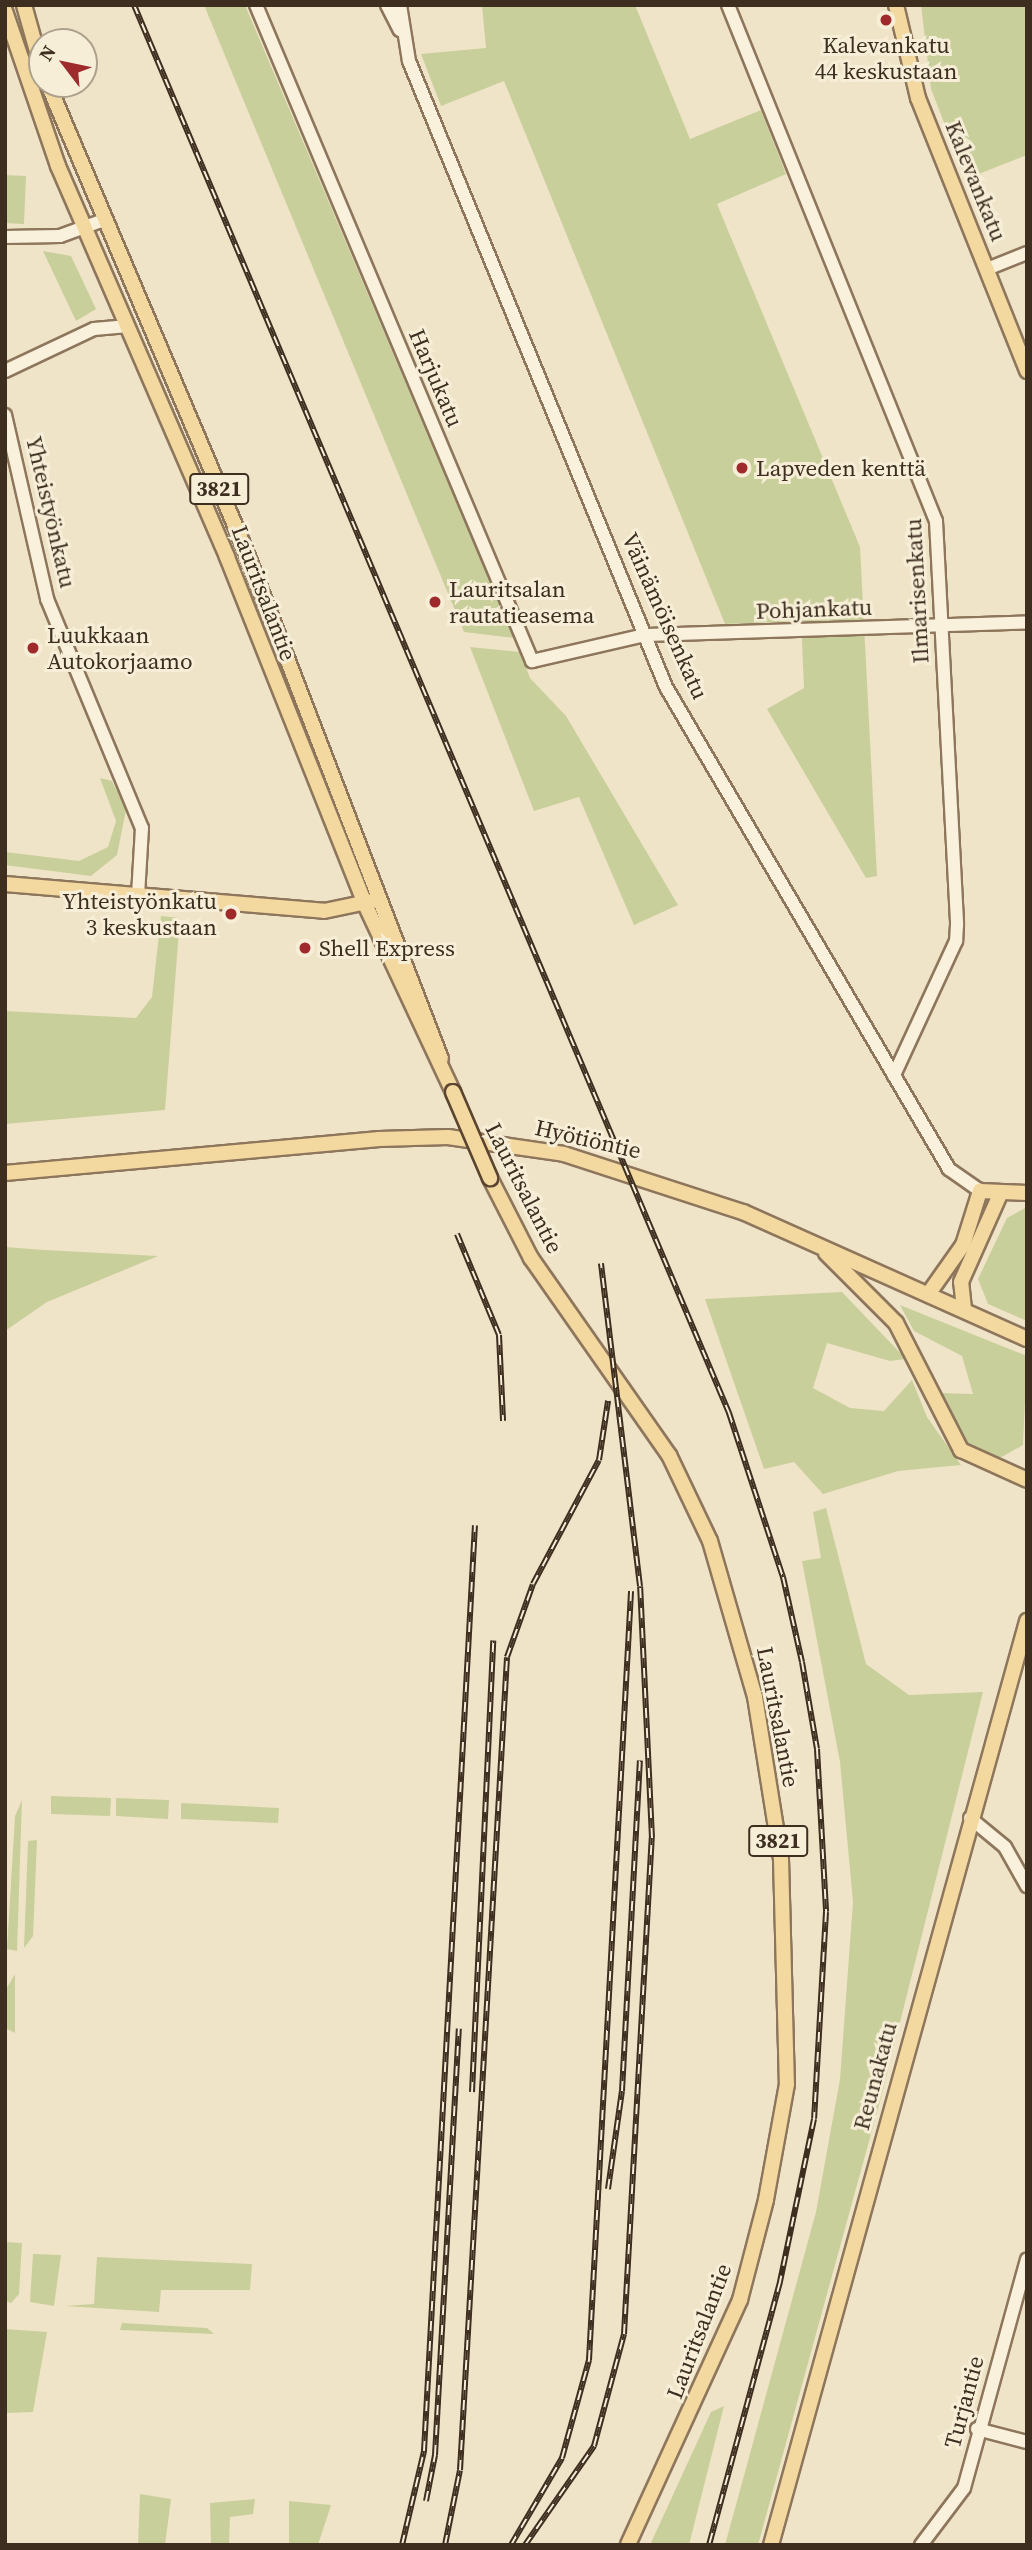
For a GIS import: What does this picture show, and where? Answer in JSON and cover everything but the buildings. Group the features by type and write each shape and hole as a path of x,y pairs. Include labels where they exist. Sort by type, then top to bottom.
{"main road":[{"path":"24,5 30,28"},
{"name":"Kalevankatu","path":"896,5 918,98 1027,371"},
{"name":"Lauritsalantie","path":"5,11 39,117 128,326 365,904 444,1070 489,1178 531,1258 669,1455 710,1541 755,1697 781,1859 787,2084 766,2200 740,2300 628,2545"},
{"name":"Lauritsalantie","path":"54,98 245,549 435,1030 444,1070"},
{"path":"5,884 324,911 365,904 382,896"},
{"name":"Hyötiöntie","path":"5,1171 24,1172 295,1144 448,1138 623,1169 815,1243 1027,1339"},
{"path":"929,1293 963,1245 981,1191 1027,1193"},
{"path":"964,1310 961,1282 1000,1192"},
{"path":"815,1243 896,1323 961,1450 1027,1480"},
{"name":"Reunakatu","path":"771,2545 970,1818 1027,1621"}],"street":[{"name":"Harjukatu","path":"256,5 532,661 645,635"},
{"path":"387,5 402,34"},
{"name":"Väinämöisenkatu","path":"400,5 402,34 666,687 949,1169 981,1191"},
{"name":"Ilmarisenkatu","path":"728,5 933,504 956,941 894,1075"},
{"path":"5,237 86,228 104,220"},
{"path":"987,269 1027,253"},
{"path":"5,371 94,329 128,326"},
{"name":"Yhteistyönkatu","path":"5,415 47,598 142,828 138,895"},
{"name":"Pohjankatu","path":"645,635 1027,622"},
{"path":"970,1818 1005,1847 1027,1886"},
{"name":"Turjantie","path":"920,2545 964,2488 977,2429 1027,2260"},
{"path":"977,2429 1027,2442"}],"green space":[{"path":"204,5 245,5 514,638 464,632"},
{"path":"482,5 635,5 690,139 761,110 786,174 717,204 860,547 877,876 866,878 767,709 804,688 801,621 725,624 504,81 441,106 421,54 486,48"},
{"path":"921,5 1027,5 1027,155 966,179 931,89"},
{"path":"5,175 26,176 24,224 5,223"},
{"path":"43,251 71,256 96,309 76,321"},
{"path":"470,647 520,652 530,678 566,716 678,905 634,925 579,797 534,811"},
{"path":"100,778 112,781 126,810 117,855 91,876 5,865 5,852 79,861 108,847 116,821"},
{"path":"161,916 180,918 165,1110 5,1124 5,1011 136,1018 152,997"},
{"path":"1027,1207 1027,1321 988,1304 978,1279 1007,1218"},
{"path":"5,1247 158,1256 47,1302 5,1331"},
{"path":"842,1292 906,1359 890,1361 827,1343 813,1388 850,1408 884,1411 912,1380 927,1417 961,1465 898,1471 823,1494 794,1462 764,1469 705,1299"},
{"path":"900,1305 1027,1356 1023,1445 998,1459 968,1444 950,1425 939,1393 973,1394 962,1356 914,1331"},
{"path":"826,1508 866,1664 909,1695 983,1692 882,2094 758,2545 725,2545 816,2212 840,2079 853,1902 840,1762 802,1561 821,1558 813,1512"},
{"path":"51,1796 111,1798 110,1816 51,1814"},
{"path":"116,1798 169,1800 168,1819 116,1816"},
{"path":"22,1800 17,1951 7,1949 15,1816"},
{"path":"181,1803 279,1808 278,1823 181,1819"},
{"path":"37,1840 33,1936 24,1948 28,1841"},
{"path":"15,1974 15,2033 5,2028 5,1991"},
{"path":"5,2242 22,2243 19,2294 11,2303 5,2301"},
{"path":"33,2254 61,2255 54,2306 30,2302"},
{"path":"97,2257 252,2264 250,2290 161,2290 159,2312 65,2306 94,2304"},
{"path":"122,2323 207,2328 214,2334 120,2330"},
{"path":"5,2329 47,2332 33,2412 5,2413"},
{"path":"724,2406 689,2545 650,2545 711,2412"},
{"path":"140,2494 171,2499 165,2545 138,2545"},
{"path":"255,2499 253,2514 230,2517 229,2545 211,2545 210,2503"},
{"path":"289,2501 331,2505 318,2545 289,2545"}],"railway":[{"path":"134,5 729,1413 783,1577 802,1662 817,1749 826,1912 814,2119 780,2282 709,2545"},
{"path":"457,1234 499,1335 503,1421"},
{"path":"525,2545 594,2446 624,2334 652,1838 640,1586 601,1263"},
{"path":"445,2545 460,2470 507,1657 533,1584 599,1460 608,1401"},
{"path":"402,2545 424,2451 475,1525"},
{"path":"511,2545 562,2458 589,2360 631,1591"},
{"path":"472,2092 493,1640"},
{"path":"608,2189 622,2091 640,1760"},
{"path":"426,2501 435,2455 459,2029"}],"place":[{"name":"Kalevankatu 44 keskustaan","path":"886,20"},
{"name":"Lapveden kenttä","path":"742,468"},
{"name":"Lauritsalan rautatieasema","path":"435,602"},
{"name":"Luukkaan Autokorjaamo","path":"33,648"},
{"name":"Yhteistyönkatu 3 keskustaan","path":"231,914"},
{"name":"Shell Express","path":"305,948"}]}
